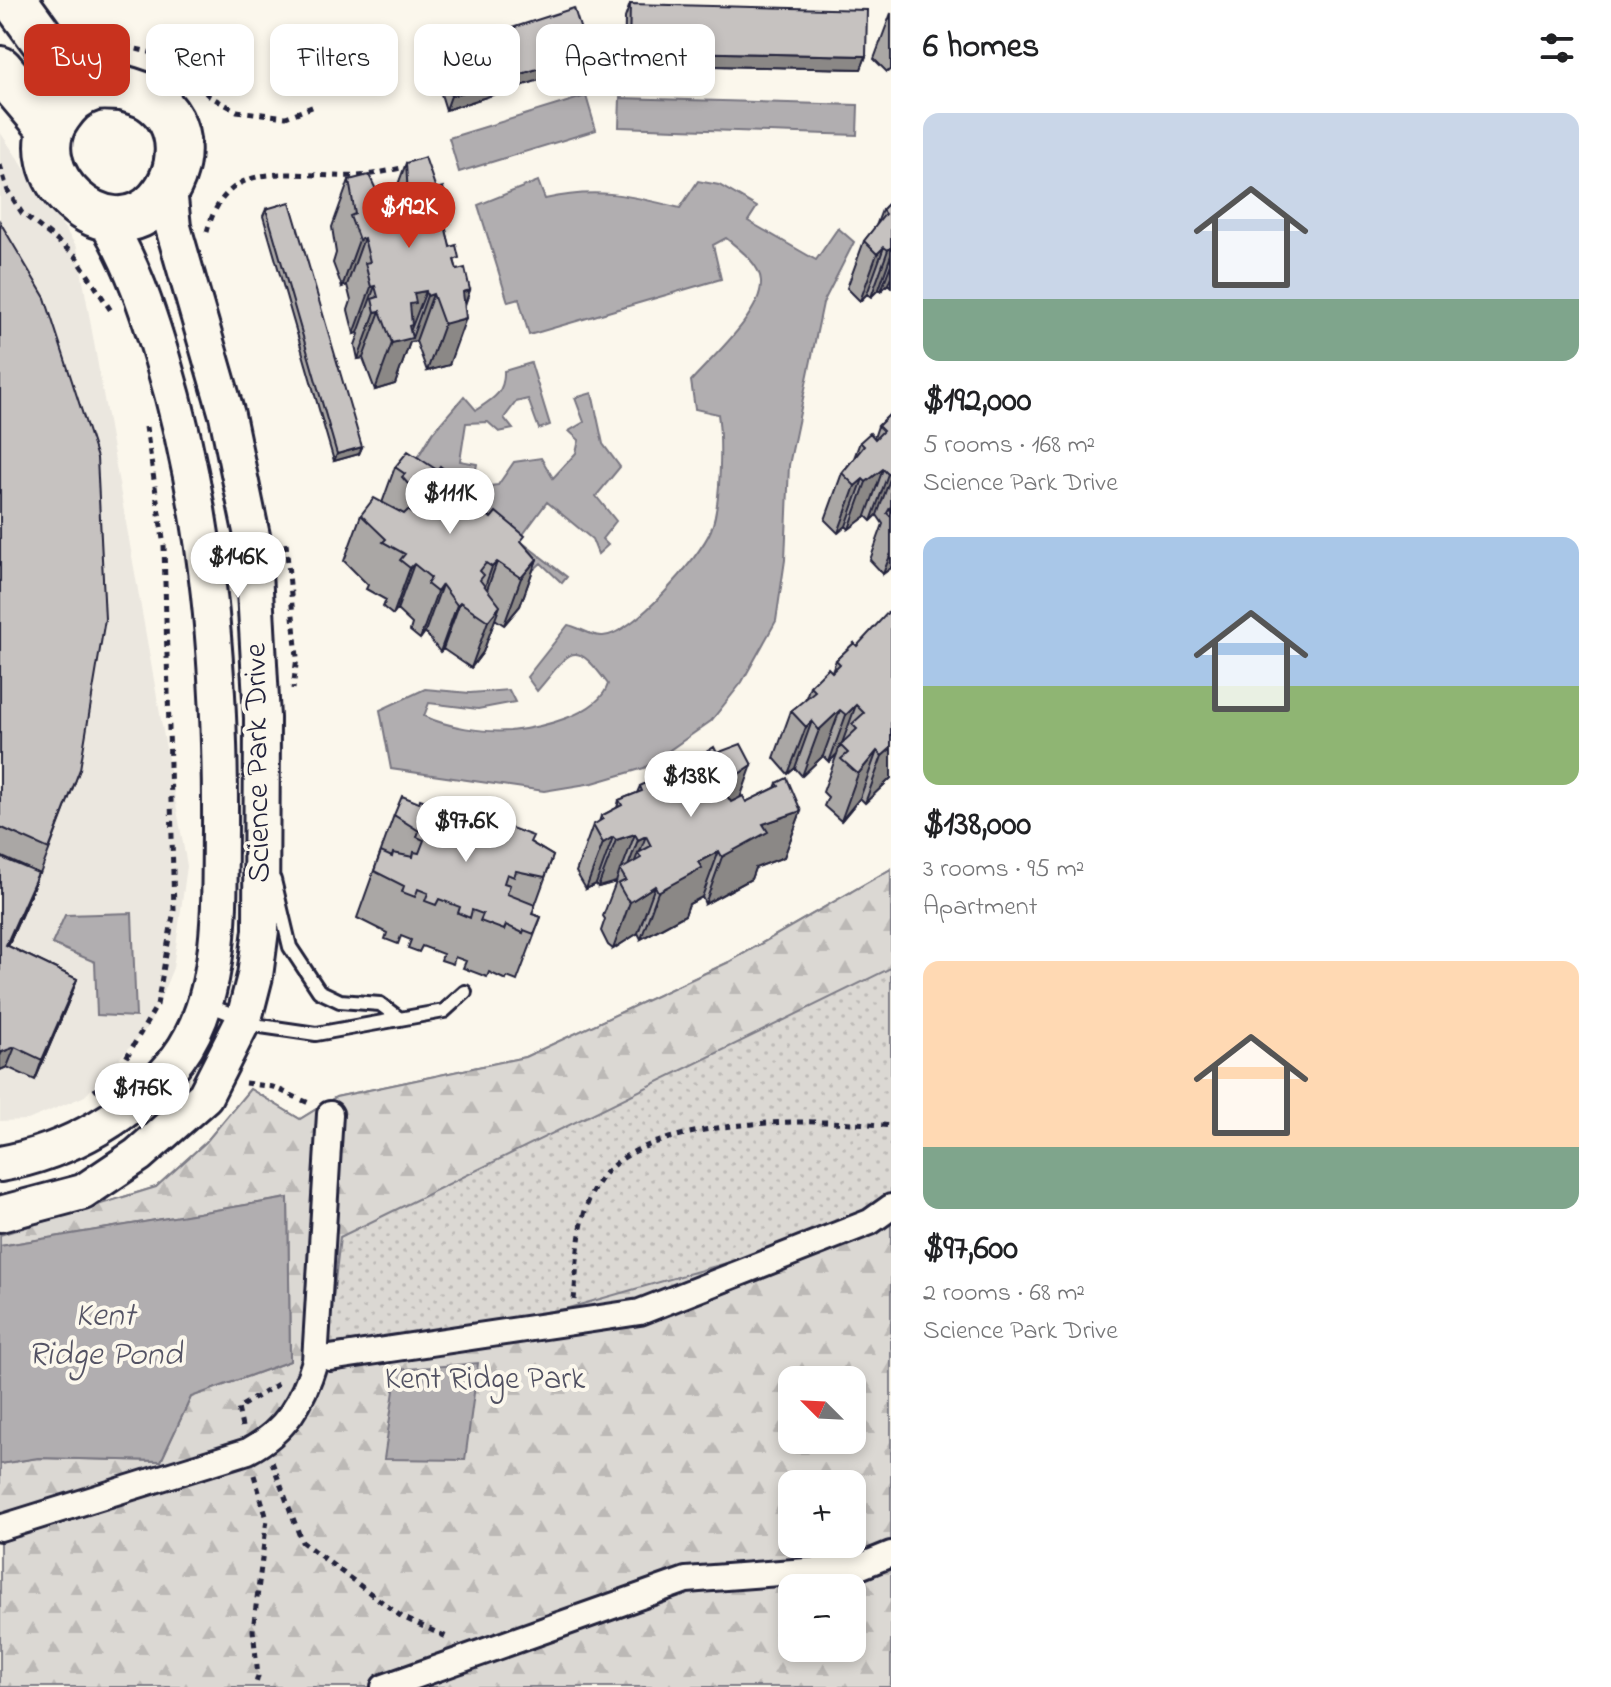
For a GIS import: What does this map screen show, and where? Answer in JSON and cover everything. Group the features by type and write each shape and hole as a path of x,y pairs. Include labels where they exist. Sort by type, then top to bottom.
{"highway":[{"path":"14,0 32,24"},
{"path":"0,69 49,127"},
{"path":"77,96 69,100 49,127 48,153 62,190 83,209 105,219 127,218 152,208 169,189 178,171 178,145 170,117 150,98 130,91"}],"main road":[{"name":"Science Park Drive","path":"0,1214 83,1192 138,1155 205,1096 244,1019 261,930 262,718 252,536 227,415 173,227 169,189"},
{"name":"Science Park Drive","path":"0,1164 35,1158 97,1130 178,1058 202,1003 219,927 221,720 204,545 179,414 144,299 122,247 105,219"}],"street":[{"path":"0,1528 256,1447 288,1421 305,1394 315,1361 330,1114"},
{"path":"330,1358 572,1325 640,1312 870,1222 891,1207"},
{"path":"384,1687 686,1580 859,1567 891,1554"}],"lane":[{"path":"260,847 276,886 290,947 319,991 340,1001 380,1004 400,1019"},
{"path":"202,1003 261,1026 316,1034 444,1011 465,992"}],"path":[{"path":"130,47 166,56 209,96 237,111 286,117 317,105"},
{"path":"0,165 8,191 22,213 75,255 117,322"},
{"path":"243,179 260,174 359,176 401,168"},
{"path":"86,1098 116,1075 157,1005 174,910 164,546 144,414"},
{"path":"273,1087 330,1114"},
{"path":"572,1325 586,1205 599,1180 619,1159 643,1144 742,1124 856,1122 891,1126"},
{"path":"256,1447 302,1542 402,1617 478,1652"},
{"path":"255,1687 258,1676 253,1630 267,1519 256,1447"}],"shaded area":[{"path":"0,132 77,247 187,866 173,968 149,1026 85,1096 28,1120 0,1121"}],"green space":[{"name":"Kent Ridge Park","path":"891,869 891,1687 0,1687 0,1235 156,1187 206,1142 250,1089 300,1119 336,1097 525,1057 729,962"},
{"name":"Kent Ridge Park","path":"891,869 891,968 340,1237 328,1344 509,1325 870,1222 891,1205 891,1687 0,1687 0,1464 38,1458 161,1461 191,1397 290,1361 288,1198 0,1246 0,1235 156,1187 206,1142 250,1089 300,1119 336,1097 525,1057 729,962"}],"water":[{"path":"586,96 596,130 459,172 449,138"},
{"path":"620,98 858,105 857,135 619,127"},
{"path":"538,181 545,199 564,195 613,194 680,208 698,181 719,185 757,207 748,221 816,260 838,228 854,242 823,303 789,465 785,560 776,621 742,682 711,721 644,768 593,783 544,791 391,769 380,710 425,689 470,693 509,690 515,702 478,709 429,703 424,716 466,728 510,731 566,718 581,712 602,695 608,684 579,654 565,659 537,691 527,677 568,625 603,636 631,623 664,593 704,542 711,530 717,505 719,425 718,414 695,409 691,381 745,321 754,307 761,281 753,263 726,238 713,245 721,279 529,335 519,299 508,302 478,205"},
{"path":"531,363 550,425 539,429 528,399 516,402 504,418 513,429 499,432 488,422 466,423 460,461 477,464 475,474 490,486 498,485 514,462 541,458 553,478 576,453 579,440 569,431 584,422 575,398 592,393 603,444 620,467 596,496 616,521 602,539 608,545 598,554 592,539 547,502 519,540 567,577 562,583 541,563 530,573 418,457 433,432 464,396 476,410 493,399 500,390 504,371"},
{"path":"132,913 136,1017 97,1015 95,962 52,944 65,915"},
{"name":"Kent Ridge Pond","path":"288,1198 290,1361 191,1397 161,1461 38,1458 0,1464 0,1246"},
{"path":"478,1363 465,1460 384,1459 397,1370"}],"building":[{"path":"630,4 867,10 866,56 715,53 715,24 630,24"},
{"path":"574,8 579,24 536,24 536,69 520,74 520,25"},
{"path":"425,157 436,189 443,187 446,200 439,202 441,213 447,212 450,223 445,225 450,247 456,245 459,258 454,260 457,270 465,268 470,290 463,292 466,318 444,324 433,294 427,296 426,291 414,293 416,303 410,304 412,325 409,326 412,338 392,343 380,311 375,312 372,299 378,297 375,286 371,287 365,263 370,262 364,238 359,240 350,216 355,214 349,180 369,175 383,204 389,203 390,207 403,203 401,198 408,196 406,163"},
{"path":"891,201 891,247 888,250 884,247 877,254 864,241 885,214 882,210"},
{"path":"290,202 362,447 337,454 266,209"},
{"path":"0,222 45,298 97,458 105,619 80,769 49,849 0,827"},
{"path":"891,413 891,471 888,474 883,469 855,486 842,473 864,446 860,442 870,433 875,439 883,431 878,426"},
{"path":"408,451 437,470 440,466 451,475 446,480 455,487 460,481 479,497 474,503 491,518 496,512 525,536 521,541 537,559 521,578 497,562 492,567 486,563 480,571 484,575 480,580 500,606 488,621 460,602 457,605 442,585 437,592 427,584 431,578 414,564 410,568 400,560 405,554 383,542 386,539 361,515 374,498 404,514 408,510 412,513 419,504 412,498 416,493 402,477 405,474 395,467"},
{"path":"891,609 891,748 882,756 877,751 858,774 841,759 848,753 840,745 857,729 852,724 864,713 856,705 846,715 840,710 819,730 812,721 806,727 791,711 815,691 810,686 828,668 832,672 840,664 836,660 854,643 857,646"},
{"path":"741,744 752,765 727,782 731,790 725,793 731,802 743,796 746,802 779,786 777,783 787,778 801,811 763,824 768,832 722,857 719,851 698,862 702,868 658,892 655,886 630,902 618,884 626,880 620,870 641,858 638,853 651,846 646,836 638,840 635,834 616,840 613,837 603,843 593,825 603,819 601,816 622,805 619,800 642,791 640,786 662,775 664,779 714,747 717,753"},
{"path":"402,796 419,803 420,799 432,803 434,798 445,803 442,811 453,815 456,807 479,816 476,823 498,832 501,824 533,836 530,842 553,856 545,877 516,871 514,877 507,874 504,883 510,885 507,894 535,905 532,914 541,917 534,934 524,930 523,933 506,925 504,930 480,921 483,914 472,910 470,918 458,913 460,907 439,899 436,905 425,901 428,893 418,889 415,897 402,892 404,886 374,871 381,852 392,857 393,853 413,857 414,852 419,853 424,840 417,837 419,831 394,815"},
{"path":"0,857 38,873 6,945 77,979 42,1060 15,1047 0,1052"}]}
